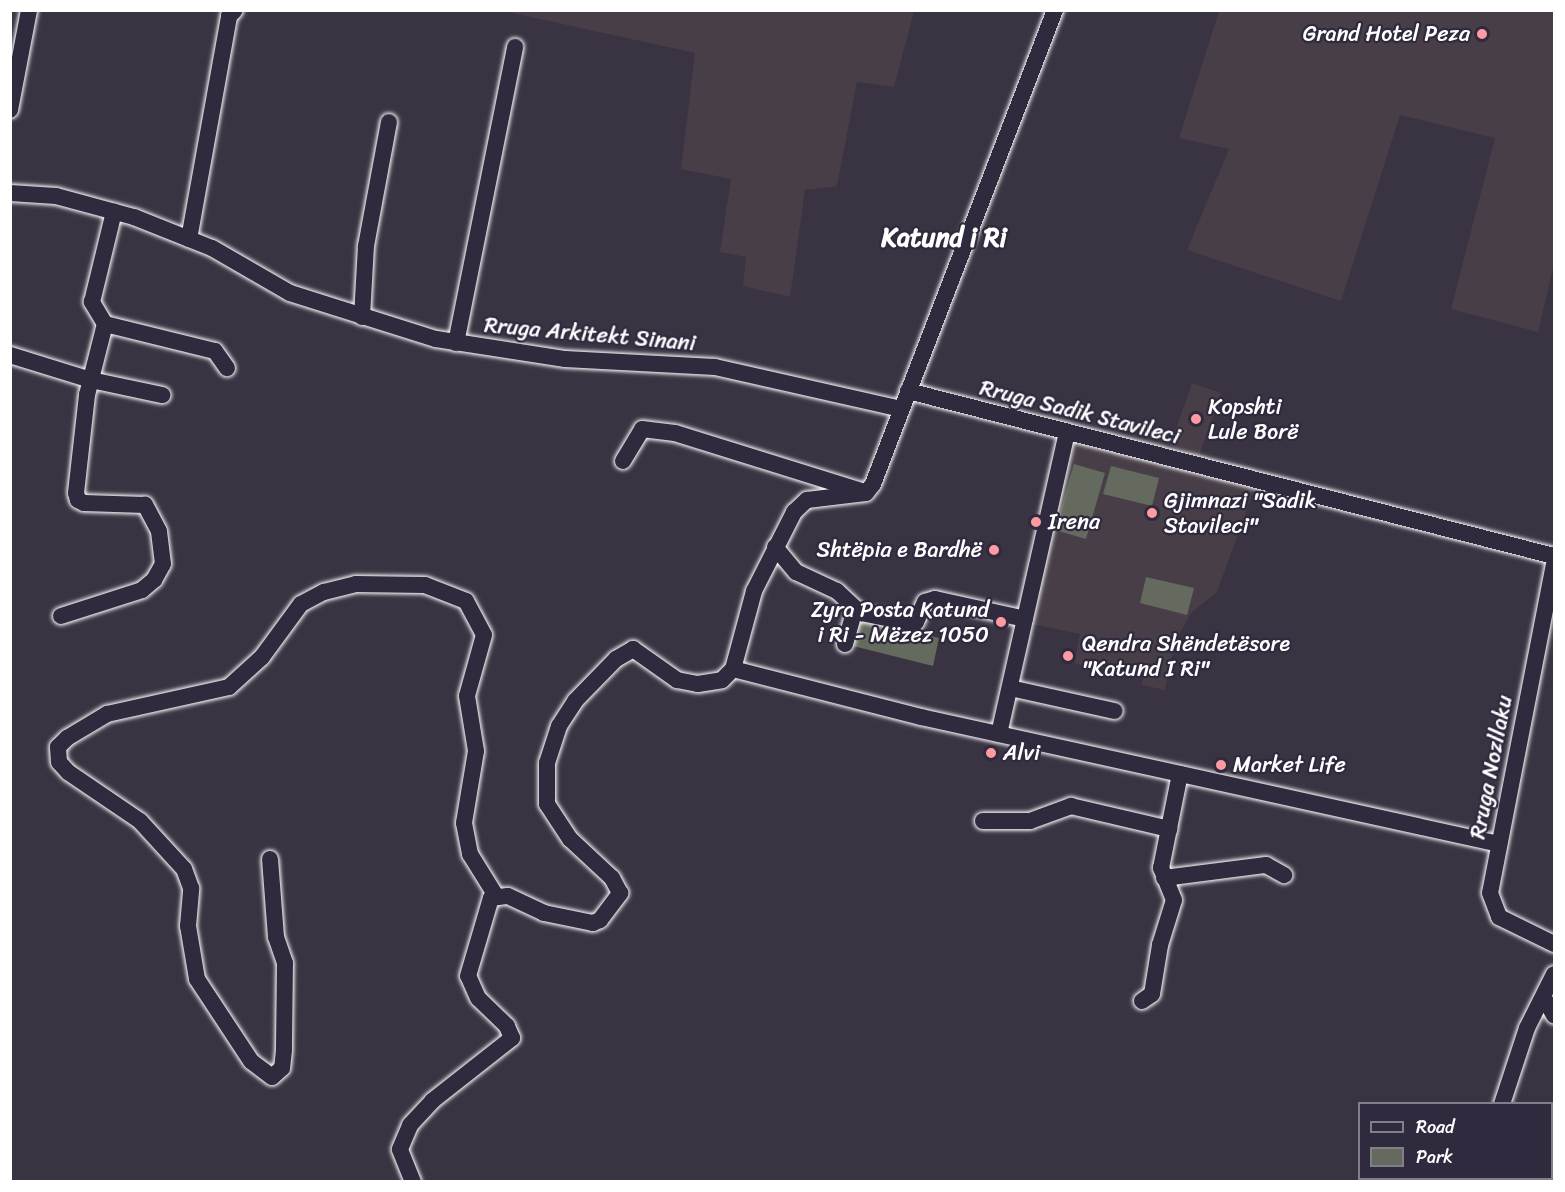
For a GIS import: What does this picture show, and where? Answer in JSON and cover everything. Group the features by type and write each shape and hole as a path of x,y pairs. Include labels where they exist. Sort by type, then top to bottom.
{"street":[{"path":"10,110 29,10"},
{"path":"189,239 229,16 235,10"},
{"path":"866,493 908,392 1055,10"},
{"path":"456,343 515,47"},
{"path":"362,317 366,246 389,122"},
{"name":"Rruga Arkitekt Sinani","path":"10,193 56,196 114,212 189,239 290,293 362,317 456,343 572,360 715,368 901,409"},
{"path":"61,616 142,590 154,580 163,564 159,531 145,505 78,500 77,470 91,380 105,324 92,302 114,212"},
{"path":"105,324 215,351 227,368"},
{"path":"10,355 91,380 162,395"},
{"name":"Rruga Sadik Stavileci","path":"908,392 1554,556"},
{"path":"623,461 642,429 675,433 866,493"},
{"path":"999,734 1067,432"},
{"path":"413,1182 401,1160 406,1130 432,1101 512,1038 507,1026 478,998 468,976 488,904 496,896 508,896 571,921 600,920 620,893 618,886 570,839 547,804 547,763 559,726 583,693 616,659 633,649 686,683 712,683 733,669 754,591 794,512 807,500 835,494 866,493"},
{"path":"775,546 796,572 837,591 855,609 910,623 916,622 925,602 935,599 1025,619"},
{"name":"Rruga Nozllaku","path":"1554,564 1490,893 1493,909 1511,925 1554,944"},
{"path":"270,859 276,937 285,963 282,1068 272,1077 251,1061 197,979 188,926 191,888 184,869 140,821 68,772 59,762 58,747 67,738 107,714 229,687 262,657 302,604 324,592 356,584 425,585 466,601 484,635 467,696 476,751 464,823 470,854 496,896"},
{"path":"845,644 855,609"},
{"path":"733,669 999,734 1499,844"},
{"path":"1010,688 1115,711"},
{"path":"1142,1001 1152,994 1160,945 1174,900 1173,890 1164,878 1161,868 1180,774"},
{"path":"983,820 1030,821 1071,806 1169,829"},
{"path":"1164,878 1266,865 1284,874"},
{"path":"1503,1102 1527,1028 1544,999 1554,974"},
{"path":"1544,999 1554,1015"}],"shaded area":[{"path":"503,11 914,11 894,87 857,82 837,186 805,190 790,297 743,286 746,257 720,252 731,179 681,169 695,53"},
{"path":"1219,11 1554,11 1554,264 1538,332 1451,309 1495,138 1400,115 1341,301 1187,250 1229,149 1179,138"},
{"name":"Kopshti Lule Borë","path":"1192,383 1221,393 1199,456 1170,446"},
{"path":"1074,441 1256,485 1217,592 1191,613 1175,642 1165,690 1142,685 1143,677 1074,663 1080,634 1032,624"}],"green space":[{"path":"1074,464 1105,473 1086,539 1055,530"},
{"path":"1111,466 1159,478 1152,506 1103,494"},
{"path":"1146,577 1194,588 1187,615 1140,603"},
{"path":"855,618 939,638 933,666 849,645"}],"place":[{"name":"Grand Hotel Peza","path":"1482,34"},
{"name":"Kopshti Lule Borë","path":"1196,419"},
{"name":"Gjimnazi \"Sadik Stavileci\"","path":"1152,513"},
{"name":"Irena","path":"1036,522"},
{"name":"Shtëpia e Bardhë","path":"994,550"},
{"name":"Zyra Posta Katund i Ri - Mëzez 1050","path":"1001,622"},
{"name":"Qendra Shëndetësore \"Katund I Ri\"","path":"1068,656"},
{"name":"Alvi","path":"991,753"},
{"name":"Market Life","path":"1221,765"}],"district":[{"name":"Katund i Ri","path":"944,238"}]}
